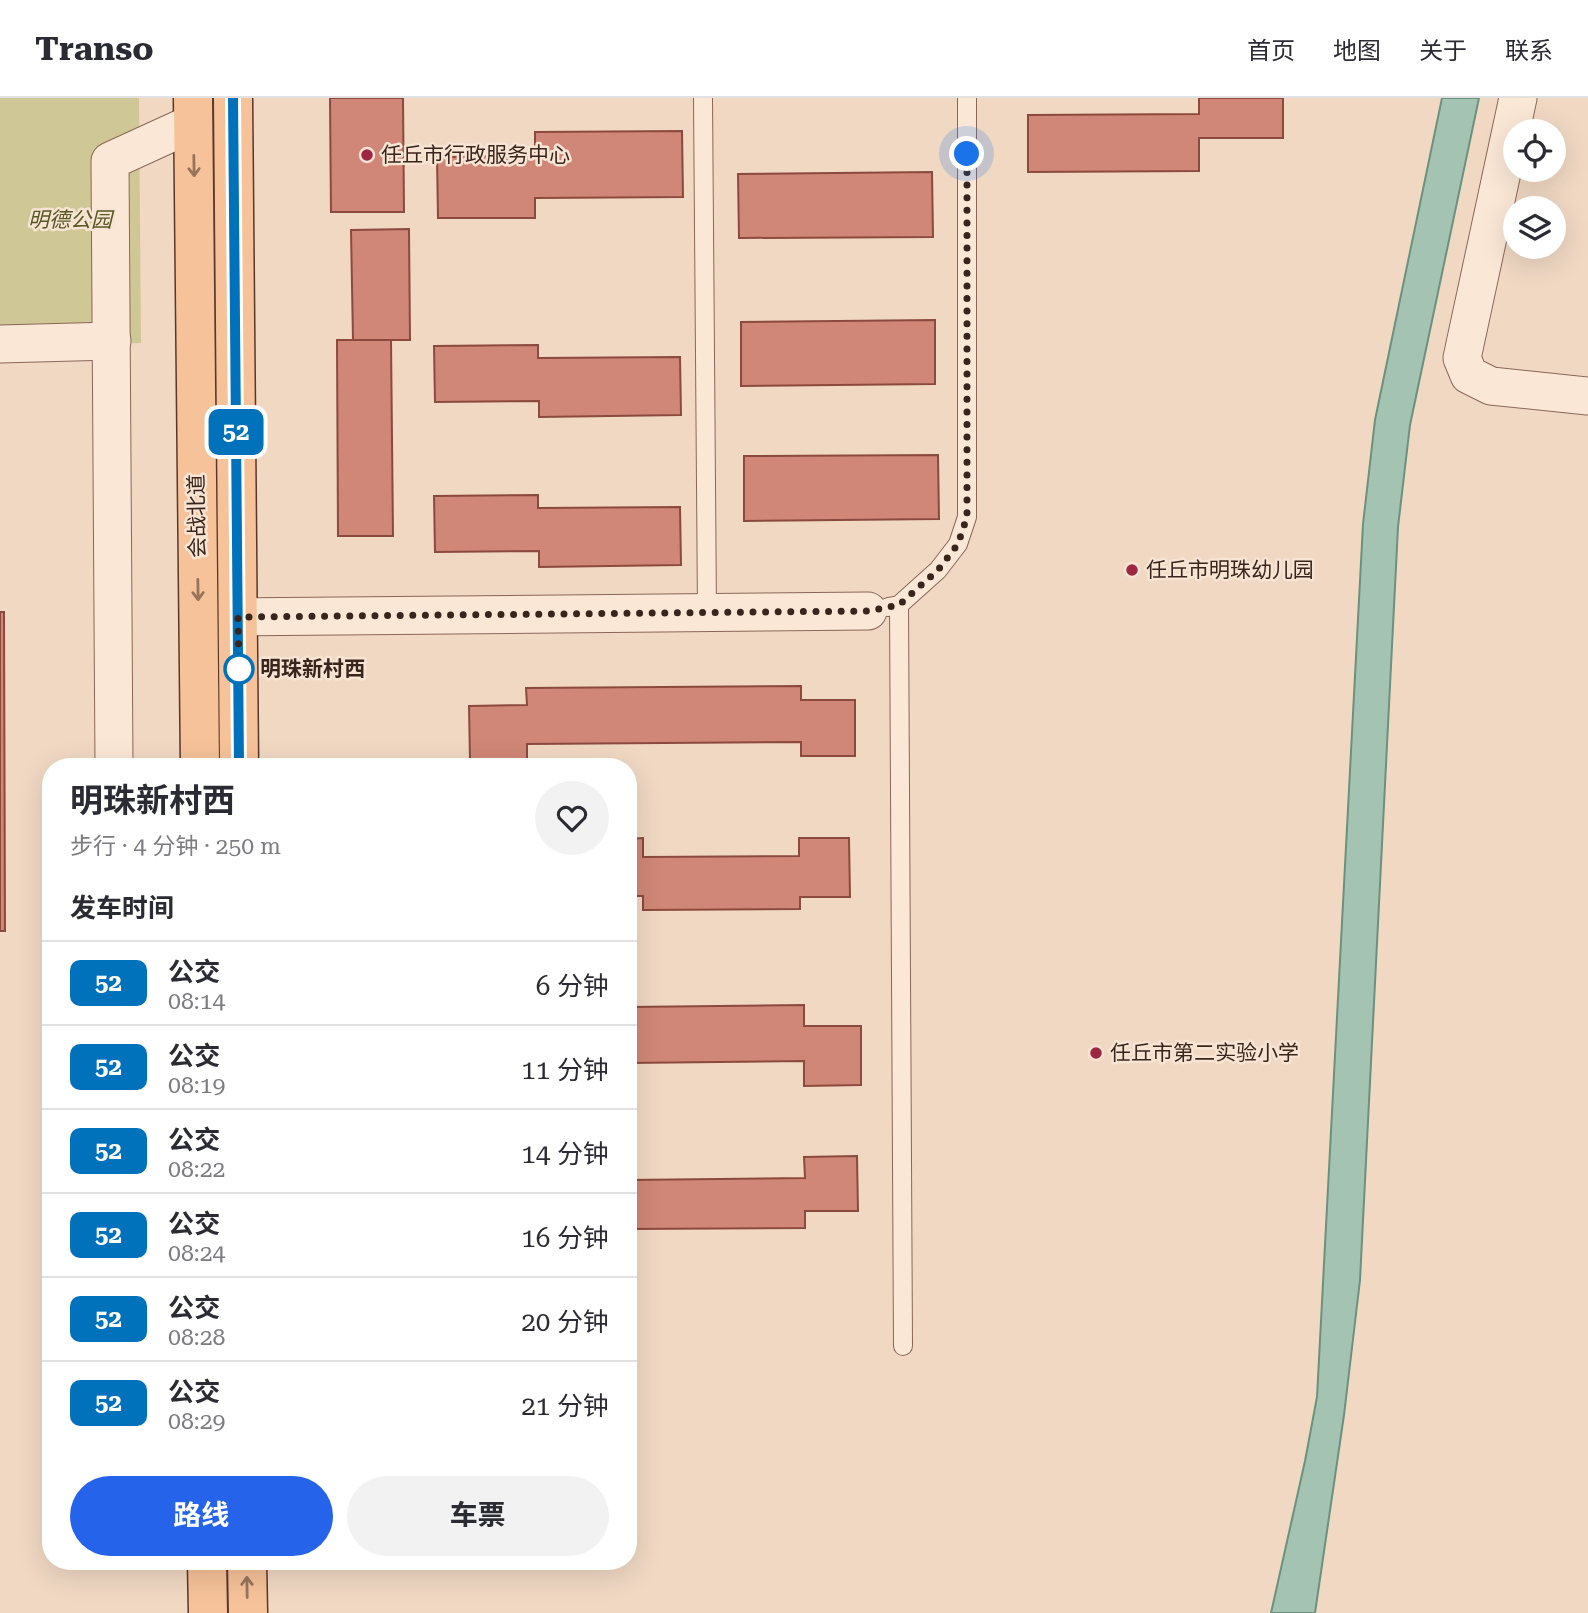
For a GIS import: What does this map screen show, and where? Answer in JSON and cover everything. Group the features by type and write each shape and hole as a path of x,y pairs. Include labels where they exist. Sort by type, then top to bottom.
{"main road":[{"name":"会战北道","path":"233,98 239,758"},
{"name":"会战北道","path":"193,111 200,758"},
{"path":"207,1570 208,1613"},
{"path":"247,1570 248,1613"}],"street":[{"path":"1518,98 1462,358 1469,375 1492,386 1588,396"},
{"path":"114,758 110,161 193,111"},
{"path":"0,344 111,341"},
{"path":"238,617 883,608"}],"lane":[{"path":"703,98 707,612"},
{"path":"904,1346 883,608 938,570 958,544 967,517 967,98"}],"green space":[{"name":"明德公园","path":"0,98 139,98 141,343 0,347"}],"shaded area":[{"path":"1442,98 1479,98 1410,425 1398,527 1360,1280 1344,1415 1315,1613 1271,1613 1317,1397 1363,524 1375,420"}],"building":[{"name":"任丘市行政服务中心","path":"330,98 403,98 404,212 331,212"},
{"path":"1199,98 1283,98 1283,138 1199,138 1199,171 1028,172 1028,115 1199,114"},
{"path":"682,131 683,197 535,198 535,218 438,218 437,157 535,156 535,132"},
{"path":"932,172 933,237 739,238 738,174"},
{"path":"409,229 410,340 353,340 351,230"},
{"path":"935,320 935,384 741,386 741,322"},
{"path":"337,340 391,340 393,536 338,536"},
{"path":"538,345 538,358 680,357 681,415 539,417 539,401 435,402 434,346"},
{"path":"938,455 939,519 744,521 744,456"},
{"path":"538,495 538,508 680,507 681,565 539,567 539,551 435,552 434,496"},
{"path":"0,612 4,612 5,931 0,931"},
{"path":"801,686 801,700 855,700 855,756 801,756 801,742 527,744 527,758 470,758 469,706 527,705 526,688"},
{"path":"637,838 643,838 643,857 799,856 799,838 849,838 850,897 800,897 800,909 643,910 643,896 637,896"},
{"path":"804,1005 804,1026 861,1026 861,1085 804,1086 804,1061 637,1063 637,1007"},
{"path":"857,1156 858,1211 805,1211 805,1228 637,1229 637,1180 805,1178 804,1157"}],"bus line":[{"name":"52","path":"233,98 239,758"}],"place":[{"name":"任丘市行政服务中心","path":"367,155"},
{"name":"任丘市明珠幼儿园","path":"1132,570"},
{"name":"明珠新村西","path":"239,669"},
{"name":"任丘市第二实验小学","path":"1096,1053"}],"route":[{"path":"239,669 238,617 868,611 899,605 938,570 958,544 967,517 967,154"}]}
